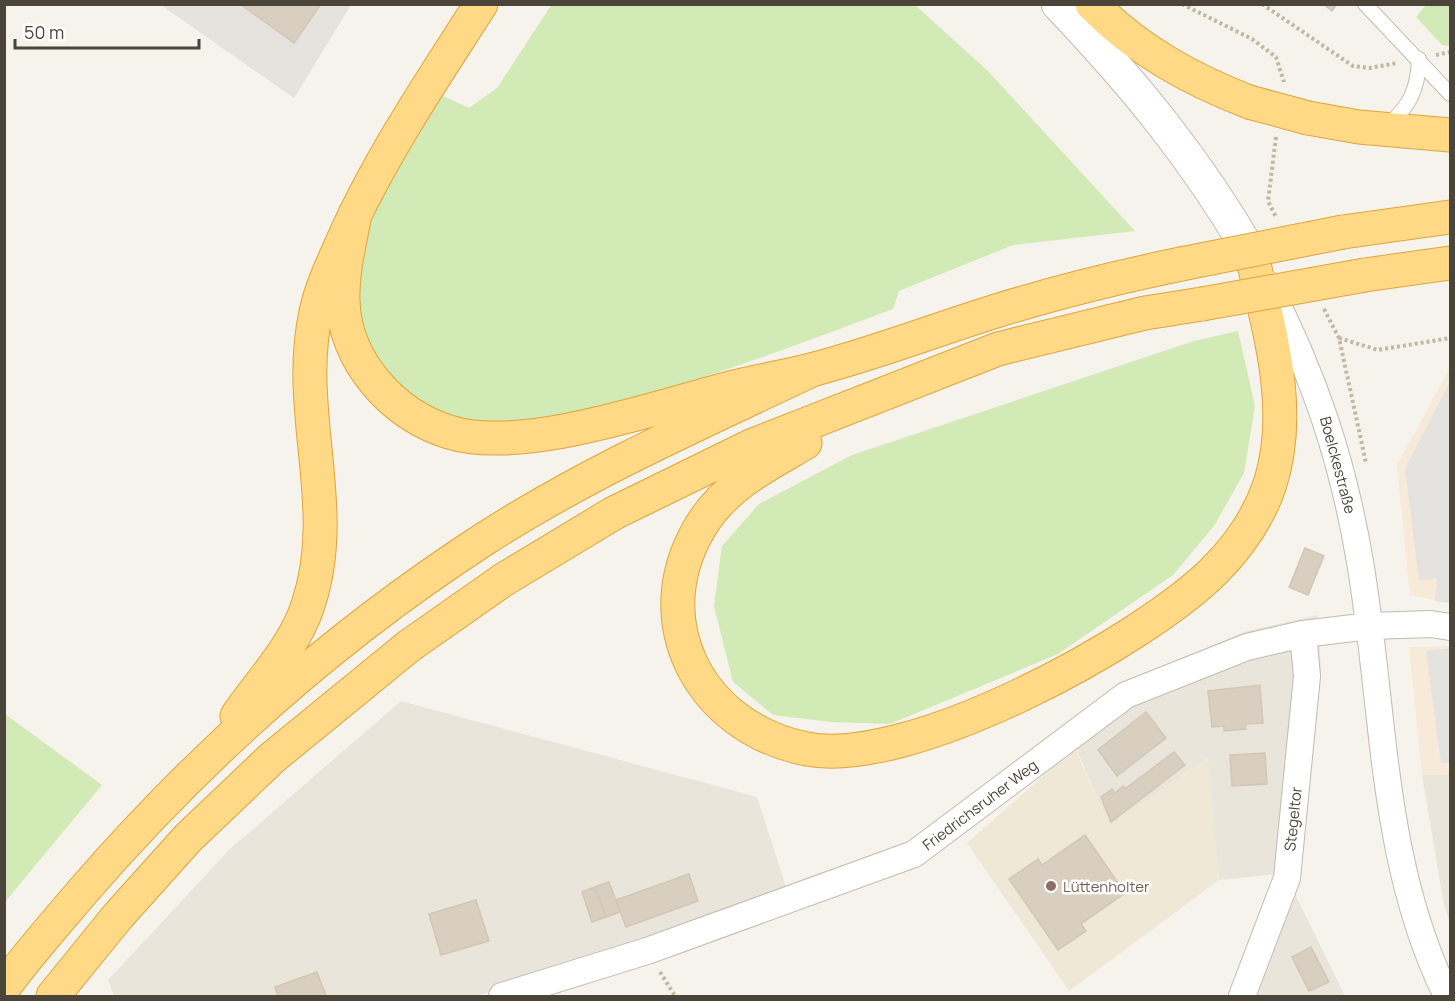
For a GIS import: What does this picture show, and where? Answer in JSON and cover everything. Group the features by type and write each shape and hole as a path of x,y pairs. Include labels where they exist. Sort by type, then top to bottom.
{"highway":[{"path":"208,758 294,634 308,607 316,578 322,542 311,405 313,332 322,288 355,214 398,135 481,4"},
{"path":"1092,4 1144,50 1180,73 1249,102 1308,118 1382,129 1450,135"},
{"path":"355,214 345,270 343,300 346,327 357,356 370,376 394,401 422,421 450,433 502,437 568,429 812,370 1089,283 1344,232 1450,217"},
{"path":"848,410 804,444 762,468 730,491 705,519 686,554 677,590 677,617 686,652 699,678 719,704 750,728 780,742 808,749 835,752 867,749 904,739 950,724 1007,700 1069,669 1137,630 1166,611 1215,570 1255,520 1270,485 1279,448 1282,415 1278,383 1252,256"},
{"path":"53,996 118,916 188,838 272,758 409,646 502,580 614,513 753,446 998,349 1145,313 1365,275 1450,263"},
{"path":"4,987 24,960 127,841 208,758 378,614 487,538 601,472 812,370"}],"street":[{"name":"Boelckestraße","path":"1058,4 1126,76 1206,181 1252,256 1284,317 1322,405 1349,504 1370,626 1395,836 1409,902 1447,996"},
{"name":"Friedrichsruher Weg","path":"502,996 647,951 914,854 1126,695 1247,647 1303,634 1370,626 1431,624 1450,627"},
{"name":"Stegeltor","path":"1242,996 1287,878 1307,676 1303,634"}],"lane":[{"path":"1365,4 1450,94"},
{"path":"1382,129 1402,111 1416,90 1419,59"}],"path":[{"path":"1262,4 1353,66 1370,68 1450,52"},
{"path":"1339,338 1378,350 1450,338"}],"shaded area":[{"path":"161,5 351,5 294,98"},
{"path":"1450,368 1450,603 1410,595 1397,465"},
{"path":"1450,382 1450,603 1435,601 1437,579 1419,580 1405,468"},
{"path":"1318,615 1321,673 1297,872 1219,880 1207,758 1109,826 1076,748 1063,728 1119,684 1244,632"},
{"path":"1450,646 1450,774 1422,775 1409,647"},
{"path":"1450,648 1450,762 1441,763 1426,651"},
{"path":"401,701 757,797 788,893 477,996 114,996 108,980 230,849"},
{"path":"1075,748 1109,826 1208,757 1219,880 1069,991 967,843"},
{"path":"1450,774 1450,923 1444,906 1422,775"},
{"path":"1287,878 1345,996 1242,996"}],"green space":[{"path":"552,4 915,5 987,70 1135,231 1013,245 899,291 893,309 740,365 624,400 555,416 508,423 477,422 450,417 426,407 405,393 379,364 362,329 356,294 359,259 369,225 385,192 443,96 469,108 497,88"},
{"path":"1426,5 1450,5 1450,46 1442,45 1416,17"},
{"path":"1238,331 1255,406 1244,473 1214,526 1173,575 1058,654 890,724 831,722 773,715 733,682 714,606 722,546 759,504 852,455 1194,341"},
{"path":"5,714 102,785 5,902"}],"building":[{"path":"240,4 321,4 294,43"},
{"path":"1323,4 1337,4 1332,11"},
{"path":"1305,548 1324,556 1308,595 1289,587"},
{"path":"1260,685 1263,723 1245,724 1246,729 1224,731 1224,726 1212,727 1208,691"},
{"path":"1146,712 1166,738 1117,776 1098,750"},
{"path":"1174,752 1185,765 1111,822 1101,797 1112,789 1115,793 1123,786 1126,788"},
{"path":"1265,753 1267,784 1232,786 1230,755"},
{"path":"1085,835 1125,893 1081,924 1086,931 1058,950 1009,879 1038,859 1042,865"},
{"path":"689,874 698,901 626,927 616,900"},
{"path":"609,882 620,912 606,917 595,887"},
{"path":"595,887 606,917 592,922 582,892"},
{"path":"476,900 489,941 441,955 429,914"},
{"path":"1311,947 1329,982 1309,991 1292,957"},
{"path":"317,972 326,996 278,996 275,987"}],"place":[{"name":"Lüttenholter","path":"1051,886"}]}
